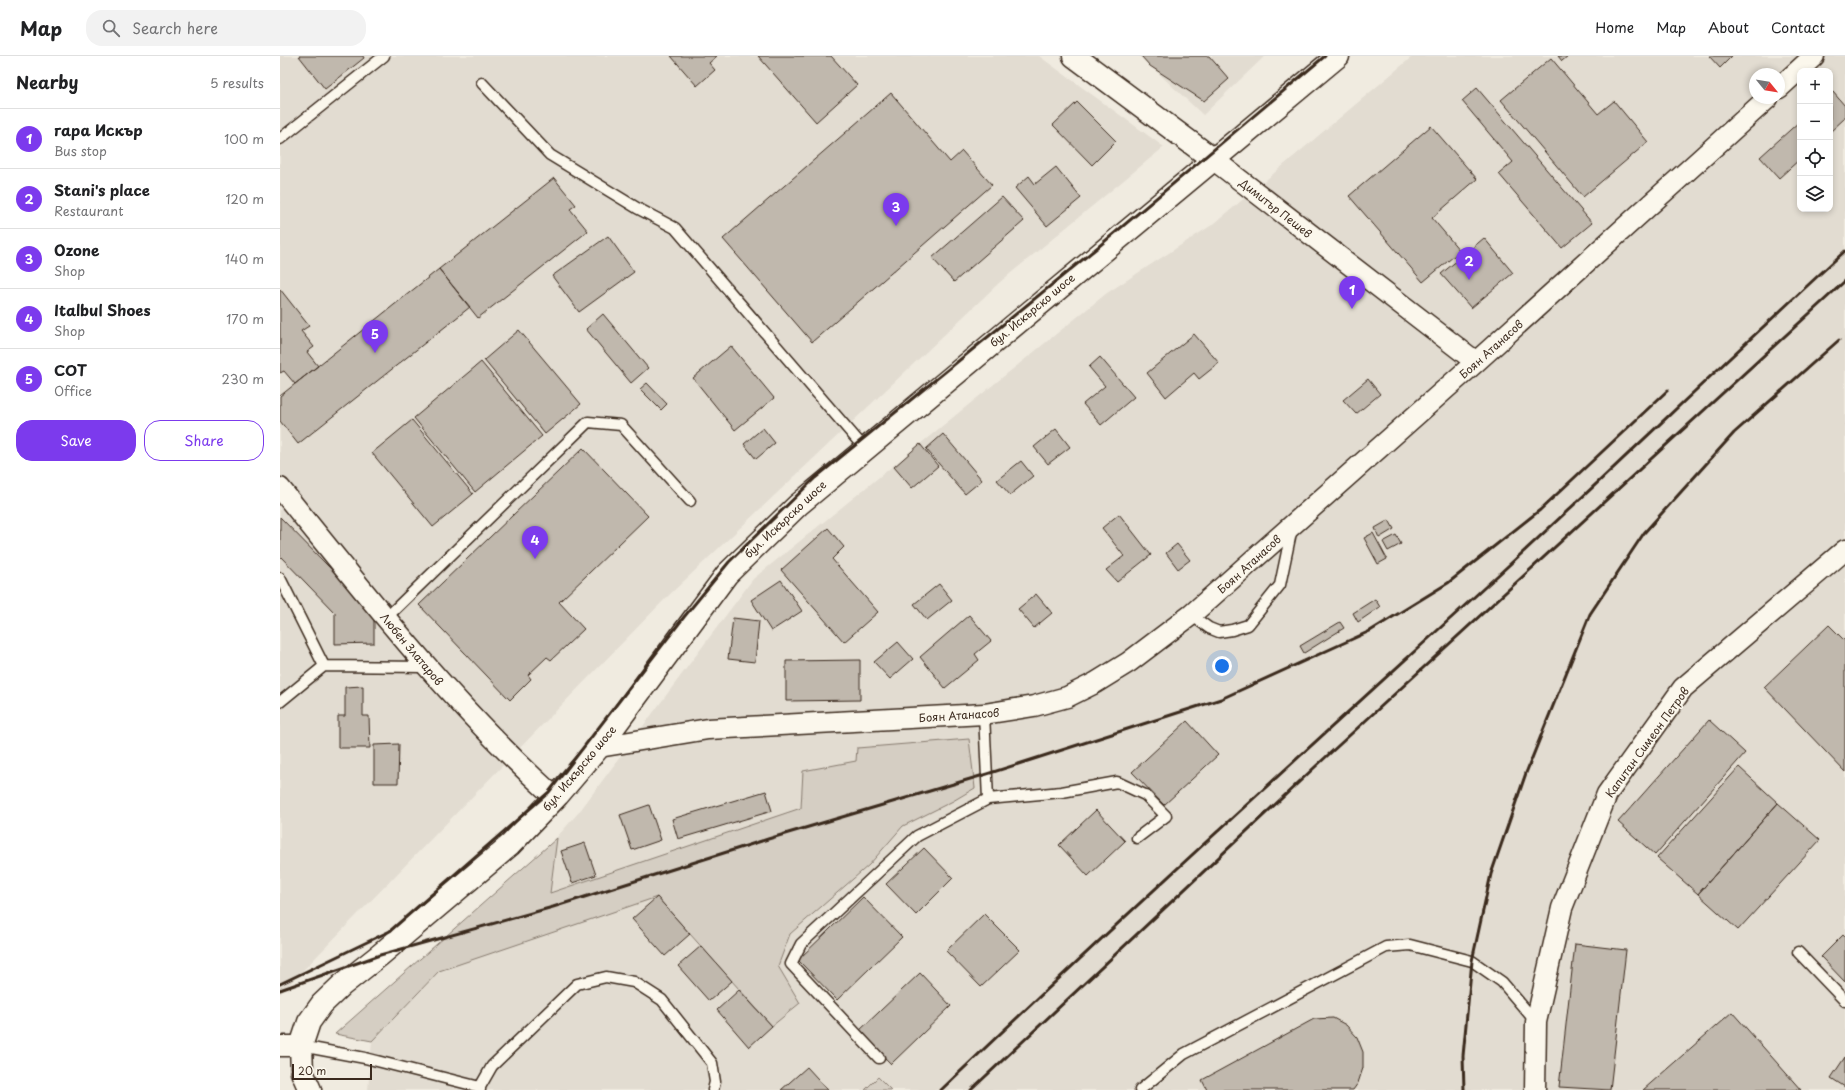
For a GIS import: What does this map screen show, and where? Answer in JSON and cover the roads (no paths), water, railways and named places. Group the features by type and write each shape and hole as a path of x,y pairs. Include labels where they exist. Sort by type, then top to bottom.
{"street":[{"name":"Димитър Пешев","path":"1074,56 1214,160 1476,362"},
{"name":"бул. Искърско шосе","path":"291,1046 322,1004 332,994 510,846 558,795 599,748 727,574 798,505 1338,56"},
{"path":"1785,83 1814,56"},
{"name":"Боян Атанасов","path":"599,748 708,729 984,714 1034,706 1067,697 1095,683 1129,662 1191,615 1476,362 1761,104"},
{"name":"Любен Златаров","path":"280,488 426,667 490,736 549,792 558,795"},
{"name":"Капитан Симеон Петров","path":"1535,1090 1536,1022 1562,908 1607,794 1683,688 1845,550"},
{"path":"291,1046 310,1090"}],"lane":[{"path":"280,139 384,56"},
{"path":"482,83 550,155 637,208 675,228 865,449"},
{"path":"386,618 588,422 621,425 690,501"},
{"path":"1191,615 1208,628 1219,632 1248,625 1280,585 1293,525"},
{"path":"280,578 324,666"},
{"path":"280,702 324,666 426,667"},
{"path":"984,714 988,799"},
{"path":"879,1058 791,964 801,944 917,836 988,799 1062,792 1117,782 1145,795 1166,816 1137,838"},
{"path":"1140,1090 1184,1054 1386,947 1410,945 1472,961 1502,982 1536,1022"},
{"path":"1798,952 1845,1001"},
{"path":"291,1046 365,1058 480,1089 492,1066 577,984 606,977 634,982 662,1000 712,1063 715,1082 712,1090"}],"railway":[{"path":"280,984 390,931 549,792 684,617 729,562 815,478 1098,247 1325,56"},
{"path":"941,1090 1148,896 1540,536 1845,251"},
{"path":"971,1090 1315,767 1845,281"},
{"path":"1464,1090 1463,1056 1472,961 1491,874 1526,773 1590,614 1644,533 1734,433 1839,340"},
{"path":"280,990 380,955 553,907 768,839 987,774 1221,699 1370,631 1448,583 1540,510 1668,390"}],"place":[{"name":"Ozone","path":"896,226"},
{"name":"Stani's place","path":"1469,280"},
{"name":"гара Искър","path":"1352,309"},
{"name":"СОТ","path":"375,353"},
{"name":"Italbul Shoes","path":"535,559"}]}
